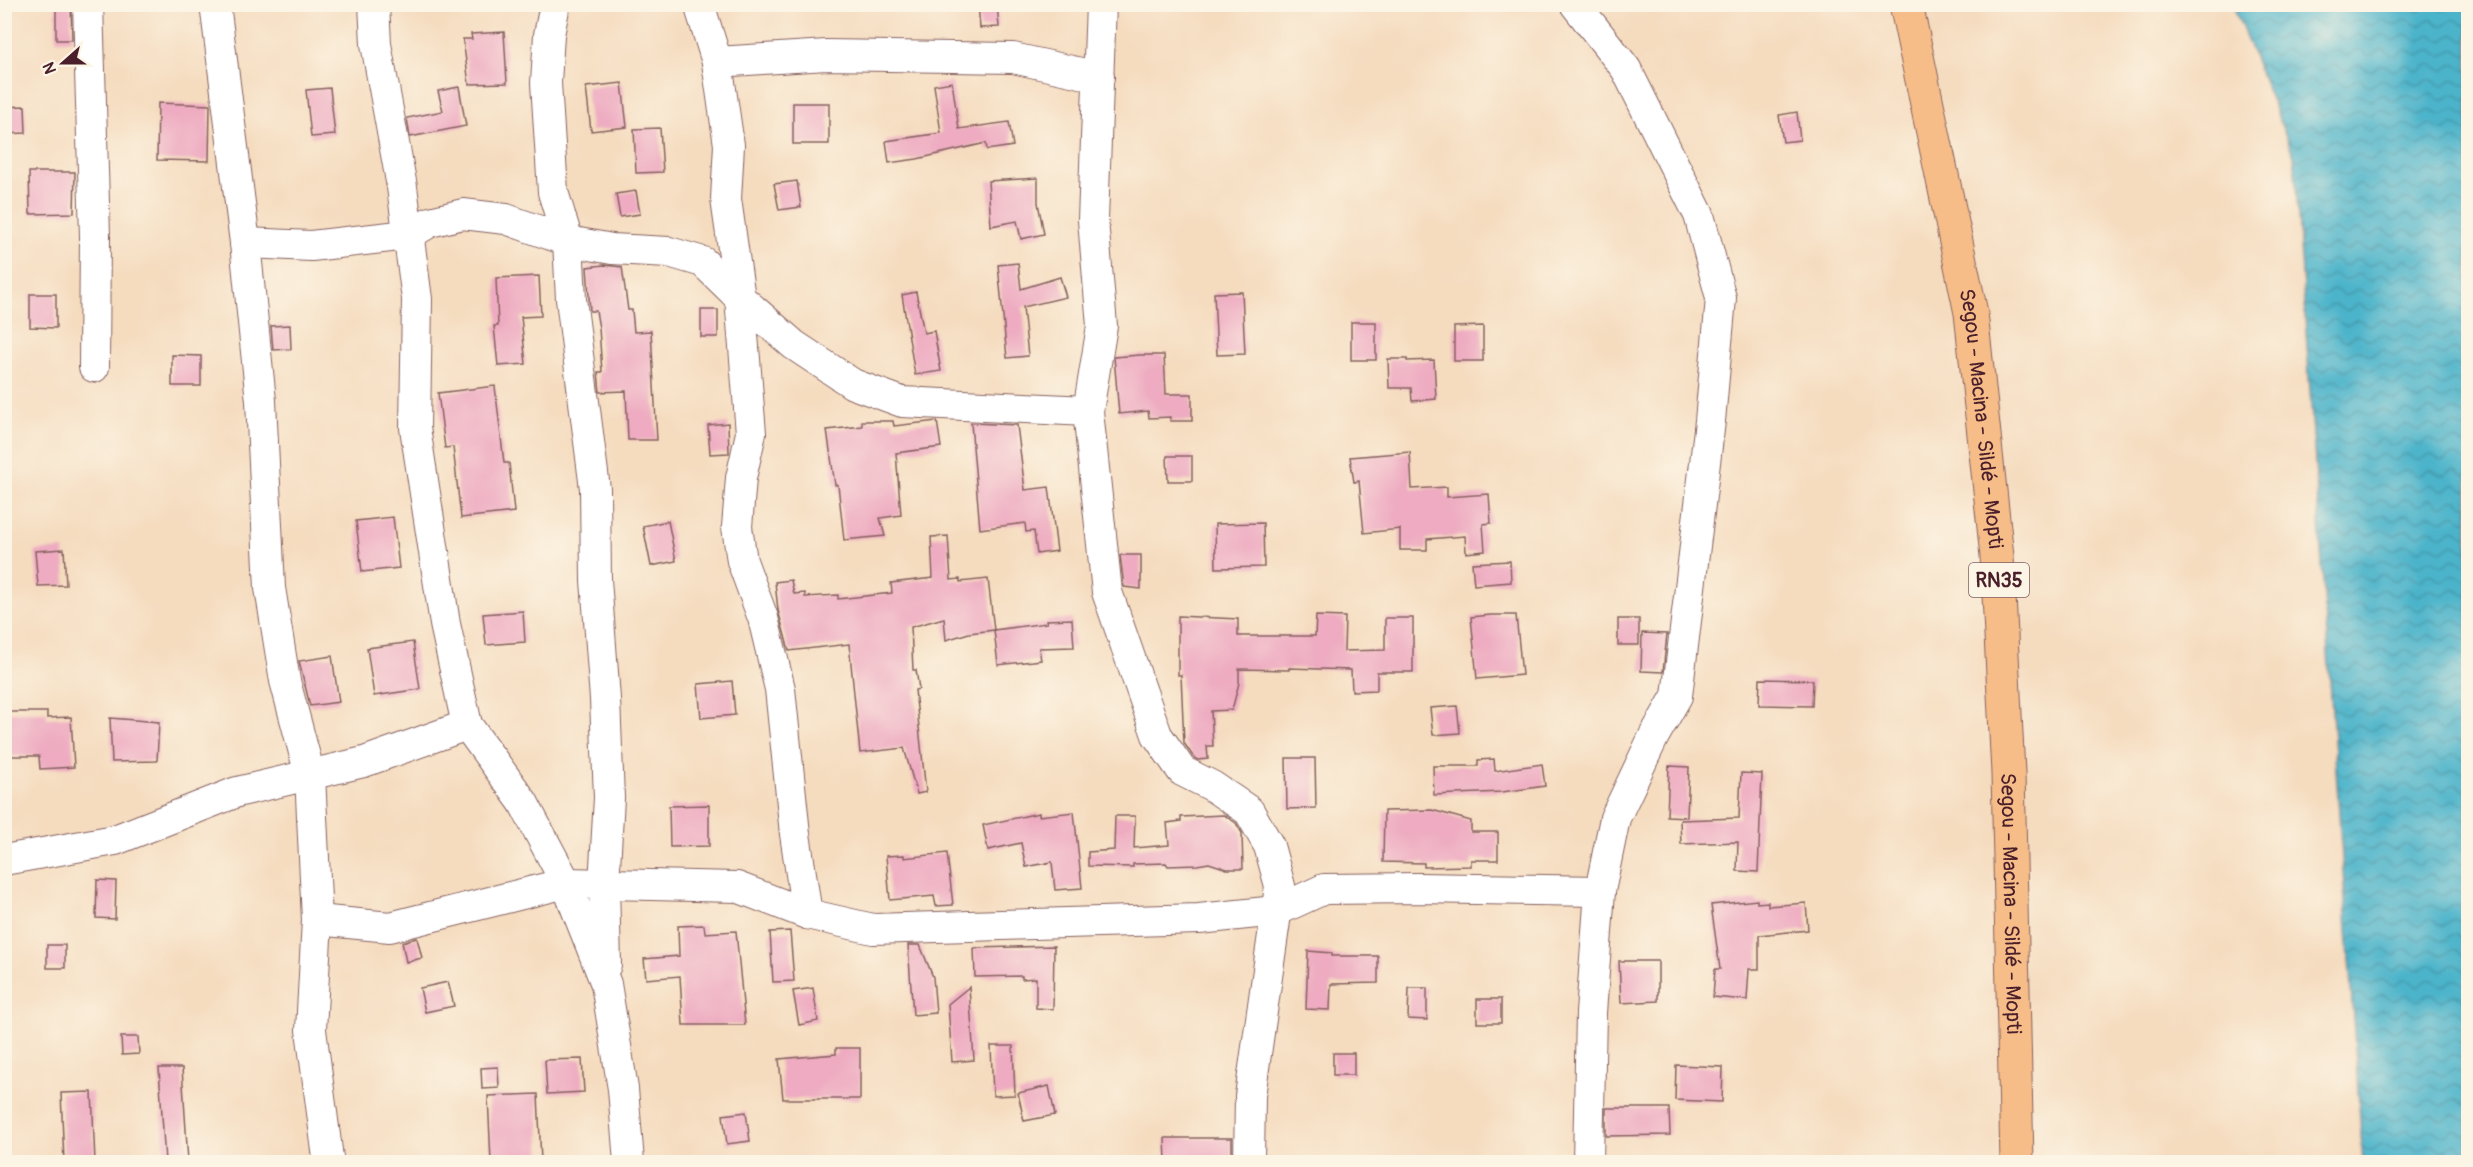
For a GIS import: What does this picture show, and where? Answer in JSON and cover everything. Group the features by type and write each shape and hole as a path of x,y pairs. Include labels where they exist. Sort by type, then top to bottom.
{"main road":[{"name":"Segou - Macina - Sildé - Mopti","path":"1906,4 1971,313 1997,556 2008,773 2017,1162"}],"street":[{"path":"88,4 95,236 94,367"},
{"path":"214,4 245,243 261,401 270,588 285,681 310,775 317,920 311,1030 328,1158"},
{"path":"374,4 376,44 402,187 417,299 415,428 445,624 467,725 523,802 566,883 606,984"},
{"path":"555,4 549,35 546,83 553,192 568,241 571,299 595,489 596,580 605,699 609,798 604,884 606,984 623,1089 629,1162"},
{"path":"699,4 717,62 729,145 726,199 740,298 751,433 741,478 737,527 742,561 763,618 780,689 795,834 807,914"},
{"path":"1101,4 1093,220 1102,326 1088,411 1107,592 1157,735 1182,771 1212,786 1249,811 1269,846 1280,886 1250,1096 1249,1162"},
{"path":"1575,4 1626,69 1699,215 1720,298 1710,421 1677,696 1654,736 1615,818 1600,891 1591,1012 1588,1162"},
{"path":"717,62 827,55 1013,58 1100,77"},
{"path":"245,243 311,246 408,235 430,222 463,214 506,219 568,241 612,249 669,252 703,262 794,345 853,384 902,402 1088,411"},
{"path":"4,860 116,840 237,792 364,762 467,725"},
{"path":"317,920 390,927 566,883 738,887 807,914 873,929 1199,919 1276,911 1324,889 1600,891"}],"water":[{"path":"2233,5 2468,5 2468,1162 2363,1162 2294,156"}],"building":[{"path":"56,4 71,4 72,40 56,40"},
{"path":"978,4 997,4 999,27 980,28"},
{"path":"504,32 507,83 469,84 463,39 472,39 471,34"},
{"path":"952,82 959,129 1009,122 1013,146 987,150 986,143 889,163 886,141 941,133 934,85"},
{"path":"622,83 627,127 591,131 586,87"},
{"path":"459,87 466,126 410,137 407,118 443,111 438,91"},
{"path":"330,88 335,135 311,137 306,90"},
{"path":"158,103 210,105 209,161 157,160"},
{"path":"793,103 829,103 829,144 793,144"},
{"path":"25,106 26,133 4,134 4,107"},
{"path":"1797,112 1800,140 1783,142 1779,115"},
{"path":"660,128 663,172 636,173 634,129"},
{"path":"29,172 75,172 74,213 30,214"},
{"path":"1038,178 1038,203 1044,234 1021,239 1017,221 991,226 988,181"},
{"path":"797,181 801,207 779,210 774,184"},
{"path":"636,191 640,214 620,217 616,194"},
{"path":"1018,263 1021,289 1060,277 1066,297 1023,307 1028,356 1007,358 998,265"},
{"path":"604,265 622,267 628,310 632,310 634,332 651,331 657,440 628,440 626,391 600,392 598,372 602,372 599,328 596,311 590,311 587,267"},
{"path":"539,276 541,316 521,317 526,364 498,366 494,326 498,326 496,278"},
{"path":"916,292 924,333 934,331 941,371 915,375 902,295"},
{"path":"1242,292 1245,354 1217,355 1214,293"},
{"path":"30,294 56,294 56,328 30,327"},
{"path":"701,310 718,310 718,337 701,337"},
{"path":"1351,322 1376,322 1376,360 1351,360"},
{"path":"290,325 291,349 273,350 271,326"},
{"path":"1483,326 1483,361 1454,361 1454,327"},
{"path":"172,355 201,356 201,386 172,386"},
{"path":"1164,355 1166,394 1192,394 1192,421 1170,421 1170,417 1149,418 1148,411 1119,414 1114,357"},
{"path":"1388,359 1434,360 1436,399 1412,401 1411,388 1389,388"},
{"path":"495,386 504,463 509,463 514,512 461,518 453,447 445,448 438,393"},
{"path":"862,421 893,421 894,426 937,421 941,447 896,453 901,515 880,518 885,536 844,540 838,485 835,485 827,430 862,426"},
{"path":"728,423 729,453 710,454 708,425"},
{"path":"971,423 1017,425 1025,490 1049,487 1057,551 1037,554 1034,531 1026,532 1025,523 980,529"},
{"path":"1410,452 1412,489 1447,487 1447,497 1489,494 1491,523 1483,524 1485,551 1466,553 1465,536 1427,539 1427,550 1400,550 1400,529 1364,533 1359,481 1354,482 1350,457"},
{"path":"1167,456 1192,456 1192,481 1168,481"},
{"path":"393,517 399,568 362,572 356,521"},
{"path":"668,521 676,561 651,566 643,526"},
{"path":"1263,523 1264,567 1216,568 1215,524"},
{"path":"948,536 951,580 960,579 960,582 988,579 994,630 969,633 946,640 944,618 911,627 913,670 916,670 919,689 915,690 926,792 917,794 904,748 860,753 849,644 789,651 778,610 775,582 791,580 794,594 805,593 805,597 838,595 838,599 892,593 891,583 933,578 931,537"},
{"path":"64,549 66,585 38,586 35,551"},
{"path":"1120,555 1141,555 1141,589 1124,587"},
{"path":"1510,561 1511,582 1474,585 1472,563"},
{"path":"523,611 525,642 486,645 483,614"},
{"path":"1516,615 1522,675 1477,679 1471,617"},
{"path":"1178,616 1238,619 1238,636 1315,636 1316,616 1345,617 1344,651 1385,650 1385,618 1413,618 1413,672 1377,672 1377,690 1352,691 1351,670 1239,669 1239,683 1232,710 1211,711 1213,746 1207,746 1208,759 1198,760 1194,758 1184,743 1181,675 1178,675"},
{"path":"1072,619 1074,647 1039,648 1041,660 998,665 994,630 1047,623 1046,620"},
{"path":"1618,619 1639,619 1639,645 1618,645"},
{"path":"1642,633 1667,634 1663,672 1641,671"},
{"path":"413,642 420,689 374,696 367,648"},
{"path":"332,656 339,702 310,706 299,661"},
{"path":"1760,679 1813,680 1812,706 1759,705"},
{"path":"732,681 735,715 701,718 698,684"},
{"path":"1457,706 1460,733 1433,735 1430,708"},
{"path":"4,712 47,712 47,718 71,717 74,767 40,769 39,756 4,756"},
{"path":"110,718 159,722 157,761 112,762"},
{"path":"1286,758 1315,758 1316,808 1287,809"},
{"path":"1494,759 1495,771 1542,764 1545,786 1502,792 1434,795 1433,766 1478,766 1478,760"},
{"path":"1669,766 1689,767 1687,817 1667,816"},
{"path":"1741,773 1762,774 1758,872 1737,871 1738,842 1681,844 1680,820 1739,818"},
{"path":"709,805 709,846 670,847 669,806"},
{"path":"1432,810 1471,821 1471,832 1498,832 1498,860 1471,860 1471,866 1424,867 1424,863 1383,862 1384,811"},
{"path":"1074,812 1082,888 1055,890 1052,862 1026,867 1021,843 988,850 983,825 1039,813 1039,816"},
{"path":"1224,815 1236,823 1242,833 1243,869 1227,869 1209,863 1168,866 1166,863 1133,864 1133,867 1088,866 1088,852 1114,850 1115,816 1135,816 1134,848 1169,845 1167,823 1181,821 1181,817"},
{"path":"947,853 953,905 936,906 934,896 890,900 886,856 904,855 904,858"},
{"path":"97,880 116,881 115,919 96,918"},
{"path":"1757,900 1757,903 1768,902 1768,906 1806,903 1808,930 1759,935 1759,969 1749,969 1747,1000 1713,997 1715,969 1720,969 1711,905"},
{"path":"704,925 705,933 736,931 745,1025 683,1025 680,976 646,979 644,959 679,956 678,926"},
{"path":"790,931 794,981 773,982 770,932"},
{"path":"417,938 422,958 406,962 402,942"},
{"path":"47,945 65,945 65,968 47,968"},
{"path":"908,945 920,945 933,977 936,1013 913,1015"},
{"path":"1054,946 1053,1009 1036,1008 1036,978 975,977 974,948"},
{"path":"1308,951 1332,953 1332,956 1378,956 1378,983 1331,984 1330,1010 1306,1009"},
{"path":"1619,961 1658,961 1658,1001 1621,1003"},
{"path":"448,982 454,1006 425,1012 420,988"},
{"path":"969,987 974,1060 952,1062 948,1004"},
{"path":"813,988 818,1021 799,1025 793,991"},
{"path":"1409,988 1427,988 1427,1020 1408,1019"},
{"path":"1477,999 1501,999 1501,1023 1477,1023"},
{"path":"121,1037 138,1037 139,1054 122,1055"},
{"path":"991,1046 1013,1046 1015,1095 993,1096"},
{"path":"836,1048 860,1048 860,1099 783,1099 779,1059 836,1054"},
{"path":"1333,1053 1354,1053 1354,1075 1333,1075"},
{"path":"582,1059 584,1092 547,1094 545,1060"},
{"path":"1676,1065 1723,1067 1722,1102 1675,1100"},
{"path":"498,1067 499,1088 482,1089 481,1068"},
{"path":"159,1068 182,1068 188,1162 165,1162"},
{"path":"1049,1086 1055,1115 1024,1121 1018,1093"},
{"path":"92,1092 95,1162 64,1162 61,1093"},
{"path":"538,1094 541,1162 491,1162 488,1096"},
{"path":"1606,1108 1669,1108 1670,1135 1606,1136"},
{"path":"746,1112 750,1141 727,1144 723,1115"},
{"path":"1165,1138 1232,1138 1232,1162 1166,1162"}]}
